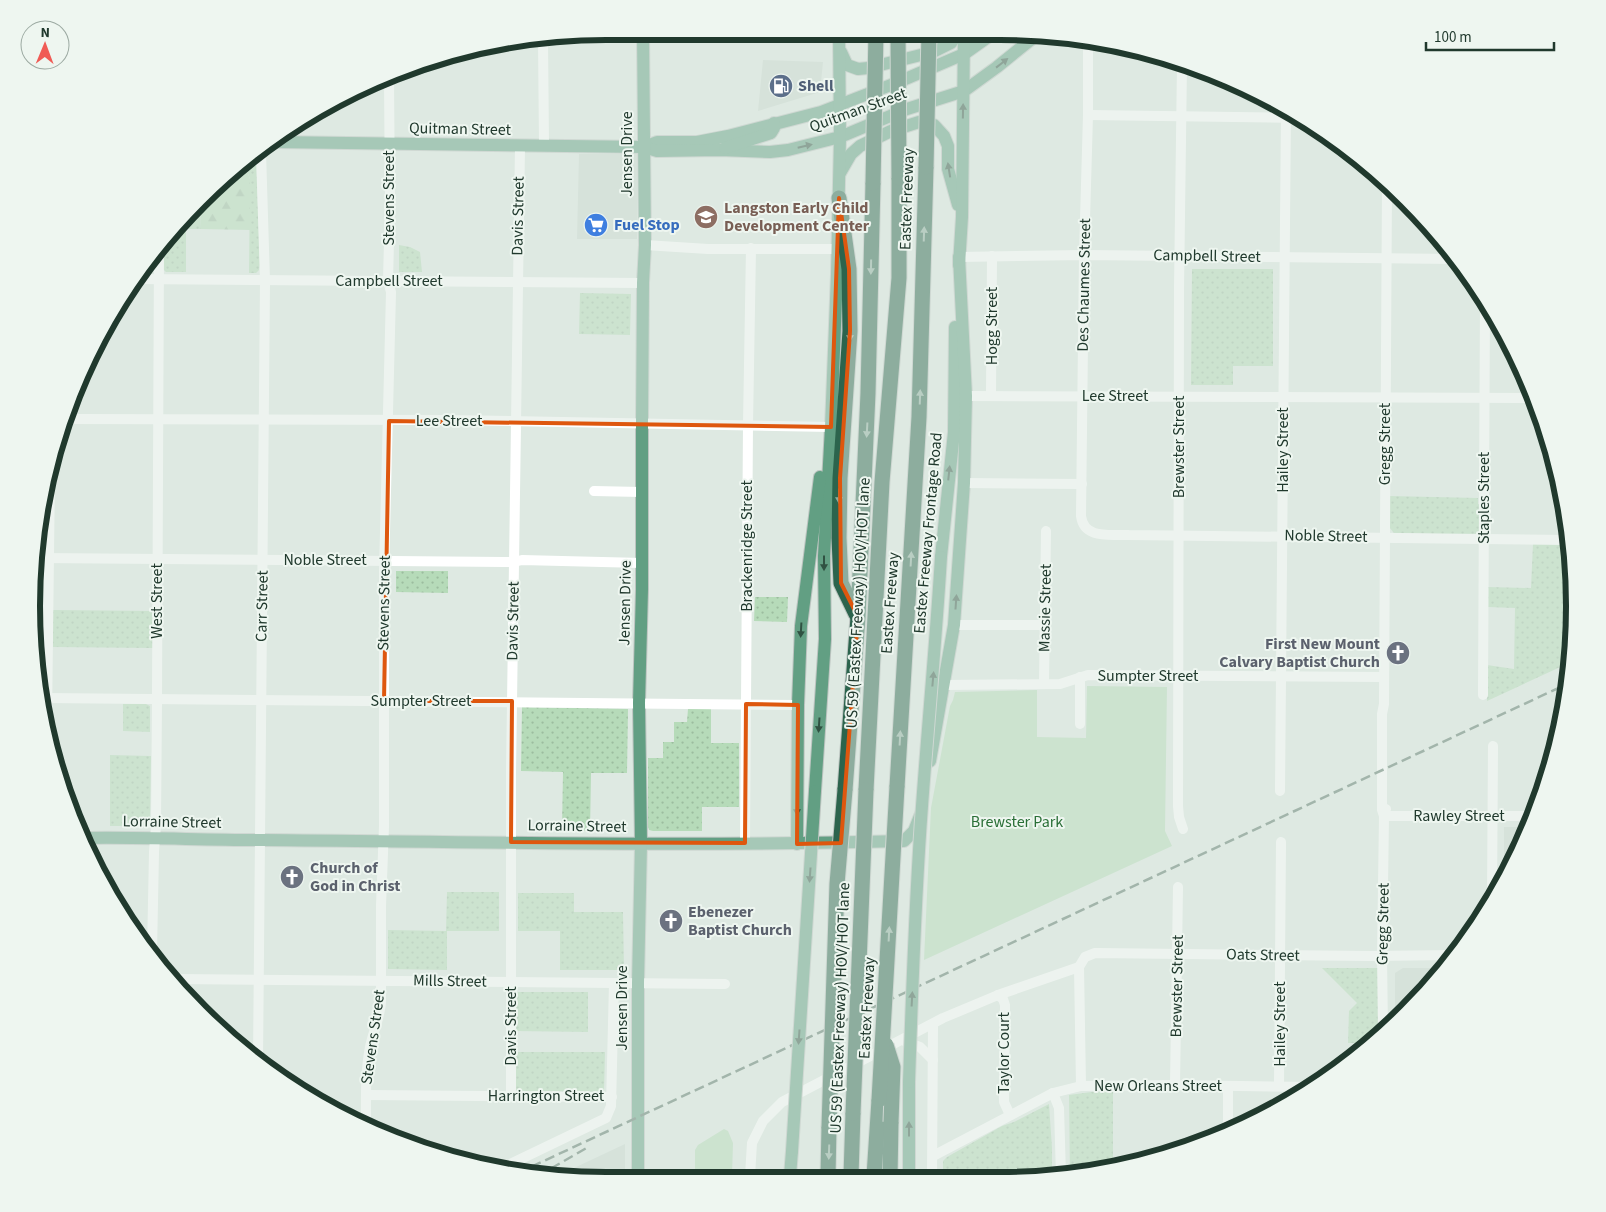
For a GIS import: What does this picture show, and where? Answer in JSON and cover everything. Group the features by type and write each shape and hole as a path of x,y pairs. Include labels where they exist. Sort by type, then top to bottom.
{"highway":[{"path":"869,40 876,80"},
{"name":"Eastex Freeway","path":"828,1172 837,884 858,617 868,393 876,40"},
{"name":"US 59 (Eastex Freeway) HOV/HOT lane","path":"851,1172 866,790 882,482 899,278 898,40"},
{"name":"Eastex Freeway","path":"874,1172 919,417 929,40"},
{"path":"838,198 849,269 850,331 840,478 841,583 858,617"},
{"path":"883,1036 893,1067 890,1172"}],"main road":[{"name":"Jensen Drive","path":"638,1172 638,983 641,843 639,703 642,563 643,283 645,245 643,40"},
{"path":"790,1172 825,639 824,556 831,426 840,138 839,40"},
{"path":"839,50 847,65 858,69 933,52 951,43 953,40"},
{"name":"Eastex Freeway Frontage Road","path":"909,1172 911,1010 922,807 934,674 941,557 954,432 955,323 962,217 964,40"},
{"name":"Quitman Street","path":"644,147 657,142 697,142 728,136 821,112 964,54 984,40"},
{"name":"Quitman Street","path":"282,142 644,147 657,151 720,150 770,152 840,138 907,110 964,91 1029,41"},
{"path":"839,175 851,154 860,146 891,131 919,122 934,126 944,136 948,146 948,169 962,217"},
{"path":"720,150 734,144 771,134 774,124"},
{"path":"944,685 954,625 964,482 966,396 959,257"},
{"path":"797,844 798,704 801,626 825,441 831,426"},
{"name":"Lorraine Street","path":"90,838 797,844 904,841 914,831 920,815 944,685"}],"street":[{"path":"543,44 544,145"},
{"name":"Des Chaumes Street","path":"1085,528 1082,524 1082,396 1088,47"},
{"name":"Brewster Street","path":"1182,70 1178,812 1183,829"},
{"name":"Stevens Street","path":"366,1119 367,1062 370,1044 380,1014 381,980 381,906 384,840 385,561 391,292 388,282 390,202 389,83"},
{"path":"1088,115 1182,116 1278,113"},
{"name":"Hailey Street","path":"1280,791 1286,118"},
{"name":"Davis Street","path":"511,1096 512,701 520,146"},
{"name":"Carr Street","path":"258,1053 265,281 261,157"},
{"name":"Gregg Street","path":"1383,1022 1384,816 1386,810 1384,677 1387,193"},
{"path":"645,245 708,249 836,249"},
{"name":"Brackenridge Street","path":"745,843 751,248"},
{"name":"Campbell Street","path":"959,257 1084,255 1447,259"},
{"name":"Hogg Street","path":"991,395 992,256"},
{"name":"West Street","path":"152,944 154,837 156,825 159,259"},
{"name":"Campbell Street","path":"144,279 643,283"},
{"name":"Staples Street","path":"1483,695 1485,315"},
{"name":"Lee Street","path":"966,396 1526,398"},
{"name":"Lee Street","path":"72,419 389,420 831,426"},
{"path":"964,482 1082,484"},
{"path":"594,492 641,492"},
{"path":"45,683 50,504"},
{"name":"Noble Street","path":"1085,528 1097,534 1562,540"},
{"name":"Massie Street","path":"1044,684 1046,531"},
{"name":"Noble Street","path":"42,558 514,562 522,560 642,563"},
{"path":"954,625 1044,625"},
{"name":"Sumpter Street","path":"944,685 1060,684 1088,676 1384,677"},
{"path":"1080,677 1080,724"},
{"name":"Sumpter Street","path":"48,698 798,704"},
{"path":"1492,885 1493,746"},
{"name":"Rawley Street","path":"1384,816 1526,816"},
{"name":"Hailey Street","path":"1279,1086 1281,842"},
{"name":"Brewster Street","path":"1175,1085 1178,887"},
{"name":"Oats Street","path":"1079,967 1085,957 1094,953 1446,955"},
{"path":"1079,967 1080,1086"},
{"name":"Taylor Court","path":"933,1024 998,995 1079,967"},
{"name":"Mills Street","path":"180,979 725,984"},
{"name":"Harrington Street","path":"366,1094 612,1097 614,983"},
{"name":"Taylor Court","path":"933,1156 1010,1115 1004,1102 1005,1005 1003,999 998,995"},
{"path":"750,1172 752,1143 763,1120 782,1102 933,1024 932,1172"},
{"path":"902,1040 920,1047 933,1060"},
{"name":"New Orleans Street","path":"1010,1115 1054,1093 1080,1086 1298,1087"},
{"path":"1228,1086 1228,1124"},
{"path":"1054,1093 1059,1108 1061,1168"},
{"path":"510,1163 606,1118 610,1112 612,1097"}],"highlighted area":[{"path":"839,198 849,269 850,331 840,478 841,583 858,617 841,843 797,844 798,705 746,704 745,843 511,842 512,701 384,701 389,421 831,427"}],"shaded area":[{"path":"763,60 823,62 820,92 758,111"},
{"path":"579,154 637,154 637,239 577,239"},
{"path":"1504,827 1521,827 1508,856 1504,863"},
{"path":"1403,968 1435,968 1395,1011 1395,973"},
{"path":"625,1144 625,1172 568,1171"}],"green space":[{"path":"256,161 260,265 256,273 249,273 250,179 246,169"},
{"path":"246,169 250,179 250,230 200,229 201,212"},
{"path":"201,212 200,229 186,229 186,272 166,272 163,269 163,254"},
{"path":"399,245 410,247 420,252 422,272 399,272"},
{"path":"1192,269 1273,269 1273,366 1233,366 1233,385 1191,385"},
{"path":"580,293 631,294 630,335 579,334"},
{"path":"1389,496 1478,498 1478,504 1481,505 1480,530 1476,535 1394,533 1389,527"},
{"path":"1533,544 1562,544 1566,606 1563,666 1487,701 1487,665 1514,669 1515,608 1488,607 1488,587 1531,588"},
{"path":"396,571 448,571 448,593 396,592"},
{"path":"755,597 788,597 787,622 754,621"},
{"path":"53,610 153,611 153,648 53,647"},
{"name":"Brewster Park","path":"1087,686 1167,687 1165,831 1172,846 924,960 931,808 950,706 955,692 1037,690 1037,737 1086,738"},
{"path":"123,704 146,704 150,706 150,732 123,731"},
{"path":"522,707 628,709 627,773 591,773 590,831 562,830 563,772 521,771"},
{"path":"688,709 711,709 711,743 739,743 739,807 702,807 702,831 649,830 648,758 663,758 663,742 674,742 674,722 687,722"},
{"path":"110,755 151,756 150,823 148,826 110,826"},
{"path":"447,892 499,892 499,931 447,931 447,970 388,969 388,930 446,931"},
{"path":"518,893 574,893 574,912 623,912 624,970 560,970 560,931 518,931"},
{"path":"1322,968 1378,968 1378,1027 1360,1043 1348,1043 1349,1011 1357,1003"},
{"path":"514,992 588,992 588,1032 514,1031"},
{"path":"514,1052 605,1052 604,1092 517,1091 514,1088"},
{"path":"1113,1091 1113,1160 1070,1167 1069,1095"},
{"path":"1049,1104 1052,1169 943,1172 943,1161 947,1157 1002,1126"},
{"path":"724,1129 728,1131 733,1143 732,1172 695,1172 695,1150 698,1145"}],"railway":[{"path":"531,1167 1560,687"},
{"path":"550,1169 590,1146"}],"place":[{"name":"Shell","path":"781,86"},
{"name":"Langston Early Child Development Center","path":"706,217"},
{"name":"Fuel Stop","path":"596,225"},
{"name":"First New Mount Calvary Baptist Church","path":"1398,653"},
{"name":"Church of God in Christ","path":"292,877"},
{"name":"Ebenezer Baptist Church","path":"671,921"}]}
